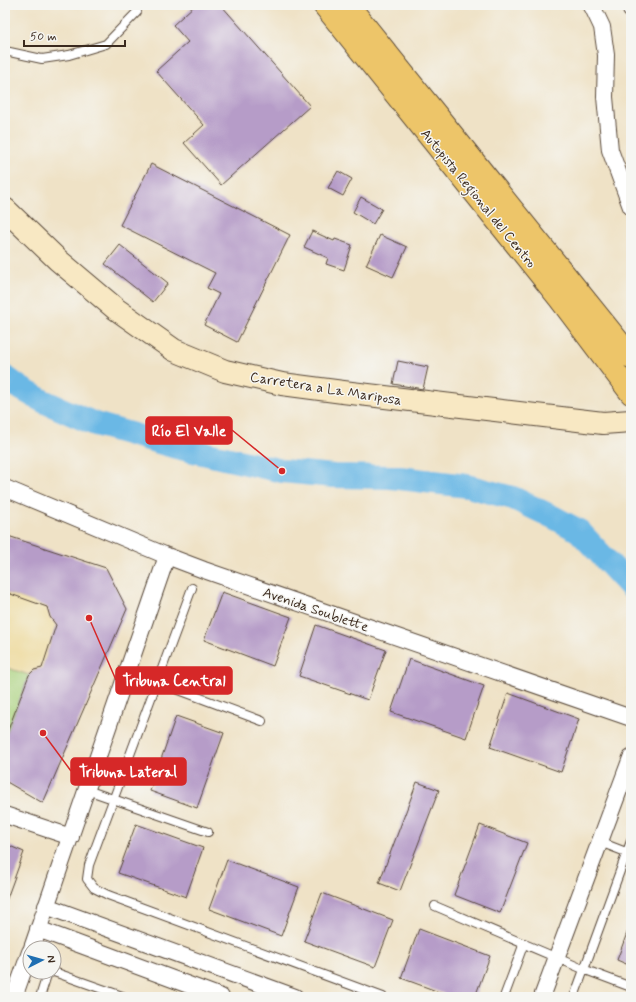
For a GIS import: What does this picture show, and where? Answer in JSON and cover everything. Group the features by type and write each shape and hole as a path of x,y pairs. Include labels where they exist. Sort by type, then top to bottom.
{"highway":[{"name":"Autopista Regional del Centro","path":"324,5 560,299 631,393"},
{"name":"Autopista Regional del Centro","path":"348,5 629,355"}],"street":[{"path":"591,5 594,8 602,26 606,55 605,97 610,150 631,207"},
{"path":"630,5 631,10"},
{"name":"Carretera a La Mariposa","path":"5,208 58,260 116,309 174,350 225,371 282,384 343,392 603,423 631,421"},
{"name":"Avenida Soublette","path":"5,488 167,556 631,718"},
{"path":"35,940 167,556"},
{"path":"542,997 631,758"},
{"path":"5,815 71,837"},
{"path":"46,906 295,997"},
{"path":"38,929 221,997"},
{"path":"14,997 22,974"}],"lane":[{"path":"5,51 42,59 69,55 106,44 137,12"},
{"path":"192,588 89,865 88,879 94,888 108,895 383,997"},
{"path":"128,670 262,721"},
{"path":"87,790 208,832"},
{"path":"574,997 583,969 629,853 631,841"},
{"path":"600,842 629,853"},
{"path":"435,906 583,969 631,987"},
{"path":"504,997 524,943"},
{"path":"62,975 126,997"},
{"path":"40,997 46,980"}],"green space":[{"path":"5,667 29,675 5,738"}],"sand":[{"path":"5,592 49,607 57,623 42,670 34,670 29,675 5,667"}],"building":[{"path":"195,5 221,5 310,106 221,185 184,143 204,125 156,71 188,42 173,25"},
{"path":"151,164 290,235 237,342 204,325 219,294 207,288 215,273 120,225"},
{"path":"338,171 352,179 343,196 328,188"},
{"path":"361,197 382,209 373,224 353,212"},
{"path":"312,231 334,241 335,239 352,245 344,270 326,264 328,258 304,247"},
{"path":"380,235 407,247 393,277 366,265"},
{"path":"120,245 168,283 153,302 105,264"},
{"path":"398,361 428,367 423,389 393,384"},
{"path":"5,535 106,568 127,609 43,803 5,781 5,738 29,675 34,670 42,668 56,625 50,617 47,607 5,592"},
{"path":"222,592 291,617 273,666 204,640"},
{"path":"316,625 386,650 368,700 299,676"},
{"path":"409,659 484,686 466,738 391,712"},
{"path":"508,693 579,719 561,772 490,747"},
{"path":"176,716 224,733 197,808 150,791"},
{"path":"417,782 439,790 400,891 379,883"},
{"path":"136,824 203,848 186,897 118,873"},
{"path":"480,825 527,843 500,913 454,895"},
{"path":"5,844 24,852 6,901 5,900"},
{"path":"227,860 299,887 281,936 209,909"},
{"path":"322,893 393,920 375,967 304,941"},
{"path":"631,925 631,966 617,960"},
{"path":"419,929 490,956 475,997 453,997 401,978"}],"waterway":[{"path":"5,377 20,388 43,401 95,424 176,447 282,471 334,476 391,477 467,486 513,498 579,531 631,587"}],"place":[{"name":"Río El Valle","path":"282,471"},
{"name":"Tribuna Central","path":"89,618"},
{"name":"Tribuna Lateral","path":"43,733"}]}
